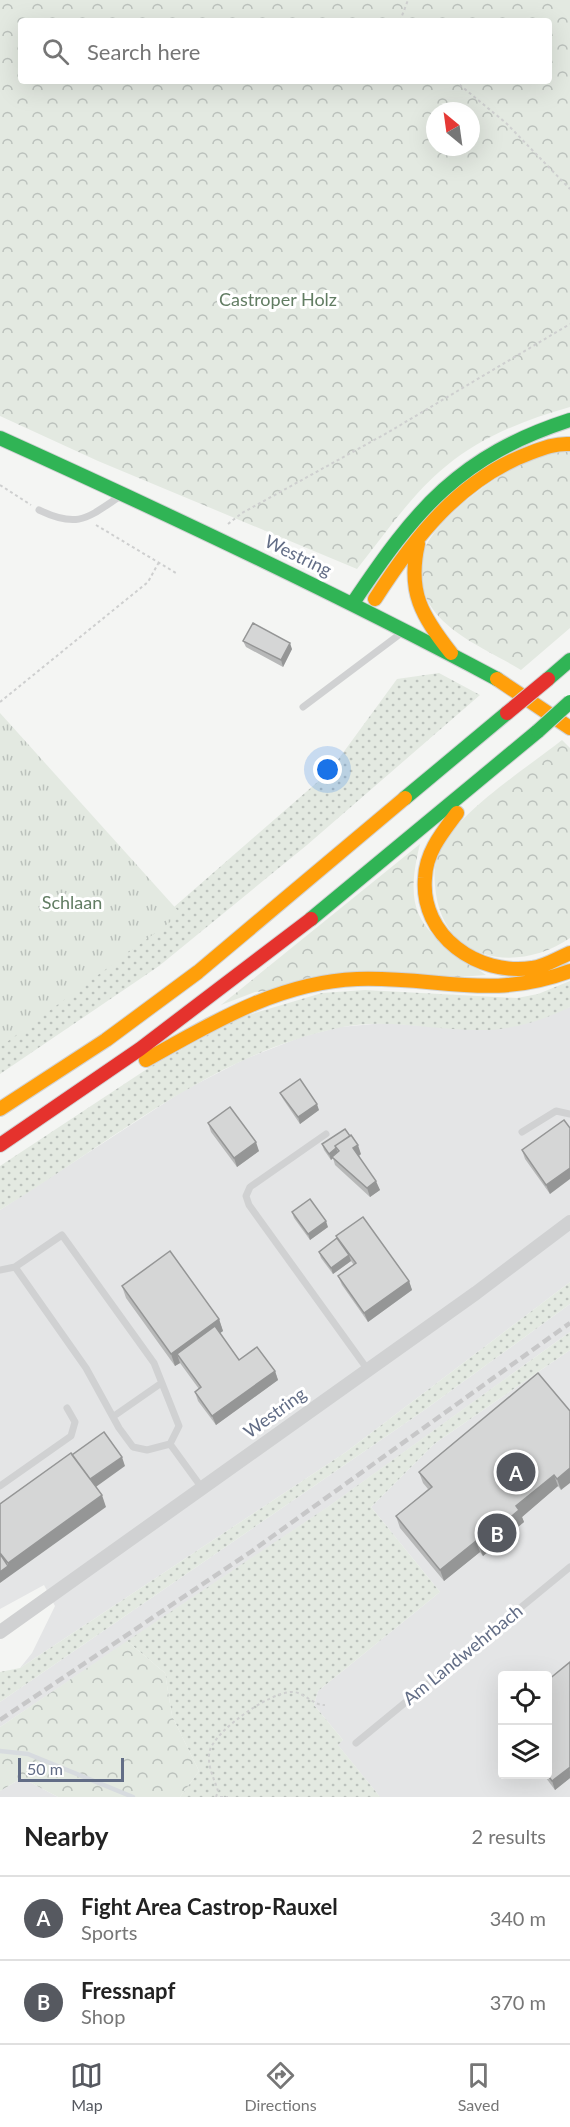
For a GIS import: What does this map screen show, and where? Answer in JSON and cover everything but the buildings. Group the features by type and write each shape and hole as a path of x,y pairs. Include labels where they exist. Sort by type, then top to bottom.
{"main road":[{"path":"353,603 412,518 438,492 483,456 548,425 570,420"},
{"name":"Westring","path":"0,438 214,535 368,610 499,680 570,728"},
{"path":"368,610 432,521 473,483 518,455 553,445 570,444"},
{"path":"420,537 413,561 414,595 431,627 451,653"},
{"path":"0,1109 106,1040 198,972 570,660"},
{"path":"0,1145 191,1011 331,903 497,766 570,702"},
{"path":"497,766 479,792 454,816 435,841 426,864 423,885 428,908 445,940 457,952 487,967 507,971 535,969 570,953"},
{"path":"32,1124 230,1011 302,986 357,979 491,989 514,988 537,983 570,971"}],"street":[{"name":"Westring","path":"0,1632 476,1293 570,1222"}],"lane":[{"path":"39,510 61,520 86,519 124,494"},
{"path":"303,707 405,630"},
{"path":"522,1132 556,1111 570,1114"},
{"path":"326,1134 250,1187 246,1197 368,1370"},
{"path":"0,1270 15,1267 62,1235 154,1363 160,1384 179,1426 170,1444 147,1450 132,1447 86,1368 15,1267"},
{"path":"114,1416 160,1384"},
{"path":"0,1486 71,1436 75,1422 67,1408"},
{"path":"170,1444 202,1488"},
{"name":"Am Landwehrbach","path":"356,1743 570,1567"}],"path":[{"path":"401,18 408,0"},
{"path":"459,84 506,123 570,189"},
{"path":"214,535 242,513 387,433 570,324"},
{"path":"0,485 39,510"},
{"path":"86,519 177,573"},
{"path":"0,702 148,582 159,562"},
{"path":"228,1797 218,1797 211,1774 210,1751 228,1728 266,1700 284,1693 294,1692 319,1706 325,1705"}],"shaded area":[{"path":"570,1007 570,1282 346,1452 20,1668 32,1653 55,1606 44,1585 0,1609 0,1210 183,1091 245,1059 301,1037 340,1027 384,1023 483,1030 504,1028"},
{"path":"570,1304 570,1332 328,1507 0,1727 0,1702 423,1411"},
{"path":"570,1350 570,1797 380,1797 337,1744 343,1740 314,1705 318,1691 440,1592 371,1507 434,1444"},
{"path":"22,1778 58,1797 0,1797 0,1791"}],"green space":[{"name":"Castroper Holz","path":"0,0 570,0 570,407 504,430 459,456 421,490 357,569 98,461 0,416"},
{"path":"570,451 570,628 521,670 473,643 440,618 425,593 421,575 422,558 428,542 437,530 479,490 529,460 549,453"},
{"path":"439,673 480,695 307,845 159,966 0,1074 0,735 166,914 329,772 397,679"},
{"name":"Schlaan","path":"0,713 181,914 0,1047"},
{"path":"562,740 570,748 570,938 550,949 529,956 508,958 488,955 469,947 454,935 443,917 435,882 435,866 440,850 449,835 478,806"},
{"path":"420,844 414,892 417,909 424,923 448,948 486,975 255,992 221,1005"},
{"path":"570,981 570,1007 539,1020 516,1026 494,1030 465,1030 392,1024 356,1025 291,1041 204,1080 162,1104 0,1210 0,1166 150,1067 238,1018 322,993 365,990 517,998 538,994"},
{"path":"570,1282 570,1304 423,1411 0,1702 0,1672 20,1668 346,1452"},
{"path":"570,1332 570,1350 434,1444 371,1507 440,1592 318,1691 314,1705 343,1740 338,1745 380,1797 180,1797 199,1771 172,1716 165,1673 127,1641 329,1506"},
{"path":"127,1641 165,1673 172,1716 199,1771 180,1797 58,1797 22,1778 0,1791 0,1727"}],"waterway":[{"path":"0,1751 28,1754 133,1797"}],"railway":[{"path":"0,1720 252,1551 570,1323"}],"traffic: fast":[{"path":"353,603 398,540 443,490 469,469 498,451 531,434 570,420"},
{"path":"0,438 250,554 497,679"},
{"path":"548,679 570,660"},
{"path":"538,731 570,702"},
{"path":"405,798 507,713"},
{"path":"311,919 538,731"}],"traffic: slow":[{"path":"375,599 423,533 460,495 505,464 545,448 570,444"},
{"path":"418,544 414,576 416,590 425,615 451,653"},
{"path":"497,679 570,728"},
{"path":"0,1109 106,1040 198,972 405,798"},
{"path":"457,813 436,843 426,869 426,899 432,918 442,934 456,948 473,958 512,969 537,967 570,953"},
{"path":"146,1060 247,1007 273,996 328,982 386,979 489,986 541,980 570,971"}],"traffic: jam":[{"path":"507,713 548,679"},
{"path":"0,1145 140,1049 311,919"}],"place":[{"name":"Fight Area Castrop-Rauxel","path":"516,1472"},
{"name":"Fressnapf","path":"497,1533"}]}
